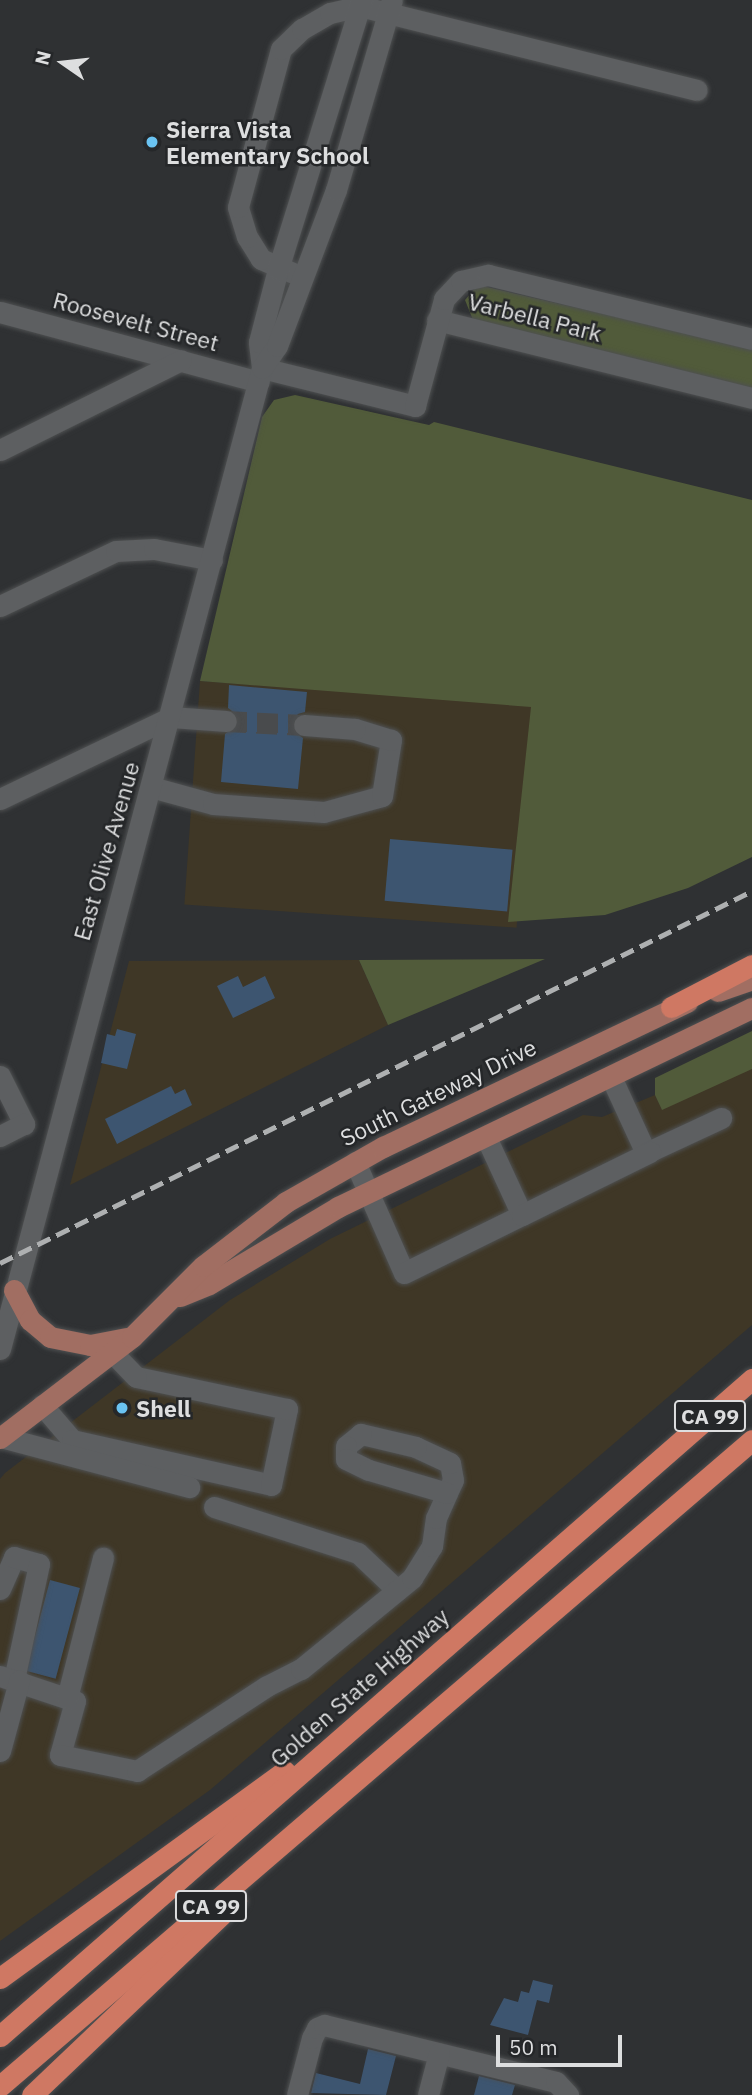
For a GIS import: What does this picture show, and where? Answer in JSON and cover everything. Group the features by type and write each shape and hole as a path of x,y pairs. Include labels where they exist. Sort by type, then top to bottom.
{"highway":[{"path":"671,1007 752,965"},
{"name":"Golden State Highway","path":"0,2036 752,1379"},
{"name":"CA 99","path":"0,2086 752,1440"},
{"path":"0,1978 397,1689"},
{"path":"32,2095 422,1725"}],"main road":[{"name":"South Gateway Drive","path":"0,1437 132,1337 241,1234 355,1162 671,1007 752,979"},
{"name":"South Gateway Drive","path":"175,1298 209,1284 266,1246 368,1193 752,1008"},
{"path":"596,1044 611,1077"},
{"path":"14,1290 30,1320 50,1337 90,1345 132,1337"}],"street":[{"path":"300,276 278,269 254,248 238,207 272,72 281,49 302,29 330,13 361,3 390,7 697,90"},
{"name":"East Olive Avenue","path":"261,375 259,342 278,269 361,3"},
{"name":"East Olive Avenue","path":"0,1349 54,1134 171,717 261,375 277,346 300,276 336,190 390,7"},
{"name":"Varbella Park","path":"752,339 488,275 461,281 452,289 438,320 752,398"},
{"name":"Roosevelt Street","path":"0,312 181,360 415,406 438,320"},
{"path":"0,450 181,360"},
{"path":"0,606 116,551 154,549 212,560"},
{"path":"0,799 171,717 226,721"},
{"path":"151,787 213,804 324,812 382,796 391,740 355,729 304,725"},
{"path":"0,1076 24,1125"},
{"path":"611,1077 646,1153 650,1152"},
{"path":"355,1162 404,1273 721,1118"},
{"path":"0,1136 24,1125 54,1134"},
{"path":"486,1137 522,1215"},
{"path":"42,1405 72,1440 271,1485 287,1409 136,1377 112,1352"},
{"path":"11,1679 75,1701 60,1755 136,1771 267,1686 301,1669 412,1578 432,1546 436,1518 453,1480 450,1463 416,1447 361,1434 346,1447 346,1459 357,1465 447,1493"},
{"path":"0,1437 189,1487"},
{"path":"214,1507 358,1553 397,1590"},
{"path":"0,1589 14,1557 39,1564 11,1679 0,1751"},
{"path":"67,1698 103,1558"},
{"path":"297,2095 312,2038 317,2028 324,2025 556,2082 568,2095"},
{"path":"428,2095 439,2053"}],"shaded area":[{"path":"200,681 532,704 517,928 184,904"},
{"path":"359,960 388,1025 70,1185 129,961"},
{"path":"752,1068 752,1325 210,1790 0,1941 0,1479 5,1473 230,1300 330,1239 583,1115 602,1117 655,1095 662,1109"}],"green space":[{"path":"478,285 752,348 752,390 473,320 465,300"},
{"path":"295,395 429,425 434,422 752,500 752,857 688,888 605,915 508,922 531,707 200,681 262,417 274,400"},
{"path":"545,959 388,1025 359,960"},
{"path":"752,1031 752,1069 662,1110 655,1095 655,1078"}],"building":[{"path":"229,685 307,692 305,712 298,714 291,723 293,731 303,738 298,789 221,782 225,734 239,723 237,715 228,708"},
{"path":"390,839 513,850 507,911 385,901"},
{"path":"238,976 243,987 265,976 275,998 233,1018 217,986"},
{"path":"117,1029 136,1034 127,1069 101,1063 107,1034 115,1036"},
{"path":"171,1086 175,1094 185,1089 192,1105 117,1144 105,1119"},
{"path":"50,1580 80,1588 56,1679 26,1671"},
{"path":"533,1980 553,1985 549,2003 537,2000 528,2035 490,2025 504,1998 518,2002 521,1991 529,1993"},
{"path":"368,2049 396,2056 386,2095 311,2093 316,2073 360,2084"},
{"path":"479,2076 515,2085 512,2095 474,2095"}],"tunnel":[{"path":"226,721 304,725"}],"railway":[{"path":"0,1263 752,891"}],"place":[{"name":"Sierra Vista Elementary School","path":"152,142"},
{"name":"Shell","path":"122,1408"}]}
